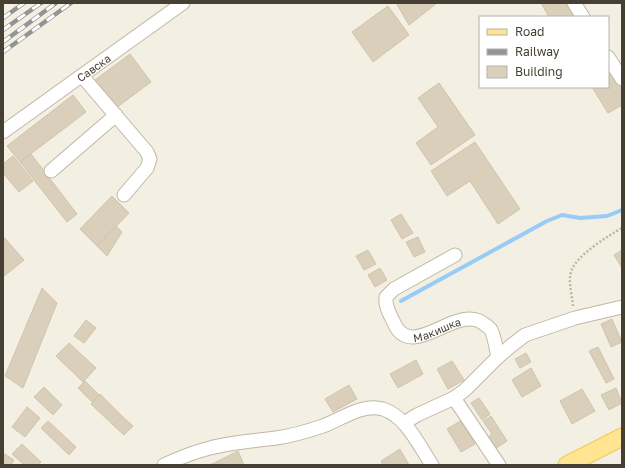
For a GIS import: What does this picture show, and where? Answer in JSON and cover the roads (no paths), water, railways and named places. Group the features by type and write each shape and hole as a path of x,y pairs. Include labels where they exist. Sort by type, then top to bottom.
{"main road":[{"path":"567,465 622,437"}],"street":[{"name":"Савска","path":"3,132 183,3"},
{"path":"574,3 582,16"},
{"path":"609,59 622,79"},
{"path":"82,76 147,152 150,159 147,168 124,195"},
{"path":"51,171 116,116"},
{"name":"Макишка","path":"455,254 394,289 386,297 385,304 396,328 402,335 412,338 419,337 459,321 471,318 478,320 491,329 498,357"},
{"path":"404,423 454,398 465,390 498,357 525,335 575,318 622,307"},
{"path":"454,398 499,465"},
{"path":"164,465 184,456 210,448 237,442 278,438 294,434 324,425 368,407 375,407 385,410 393,414 404,423 432,465"}],"waterway":[{"path":"401,301 547,221 562,215 580,218 607,216 622,210"}],"railway":[{"path":"3,18 24,3"},
{"path":"3,30 41,3"},
{"path":"3,42 56,3"},
{"path":"3,52 71,3"}]}
